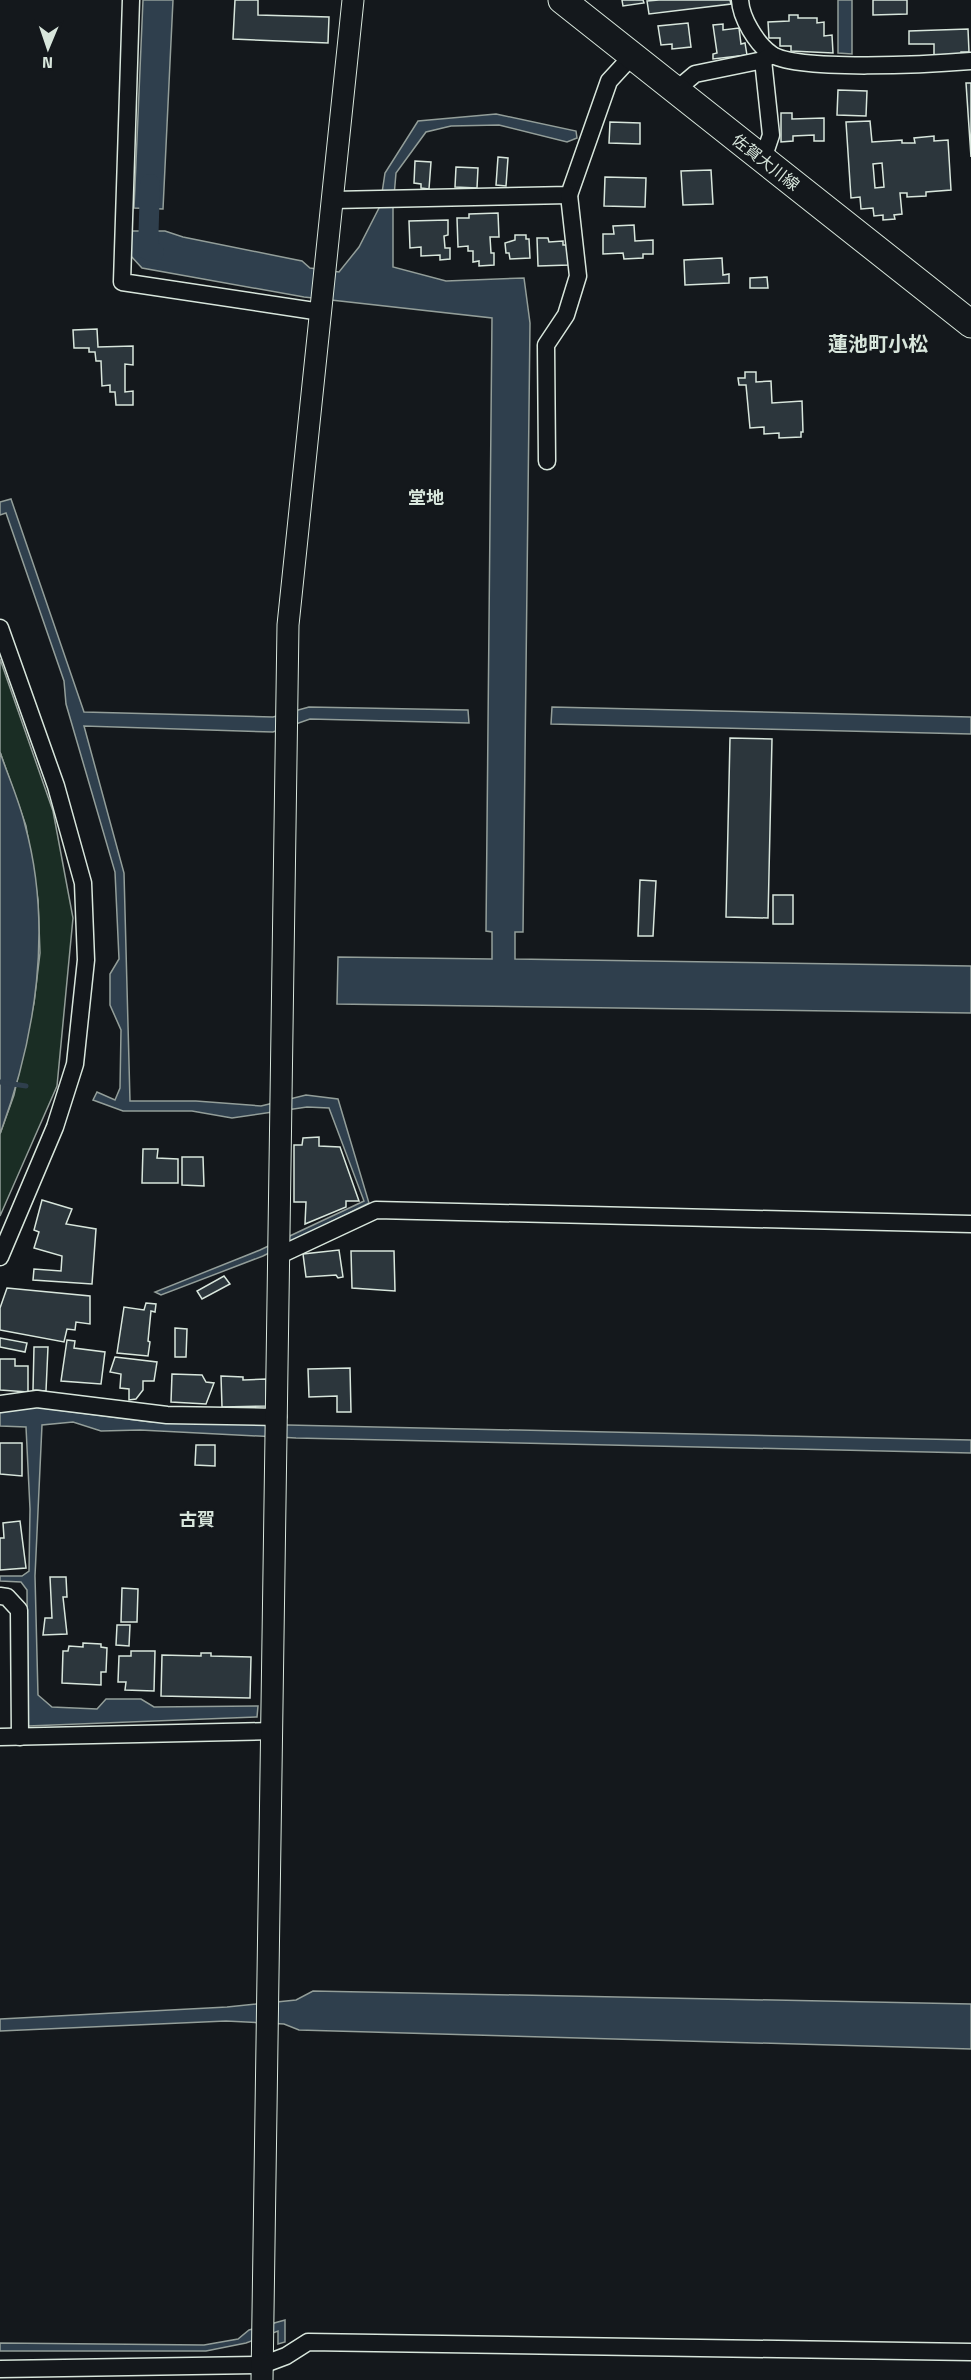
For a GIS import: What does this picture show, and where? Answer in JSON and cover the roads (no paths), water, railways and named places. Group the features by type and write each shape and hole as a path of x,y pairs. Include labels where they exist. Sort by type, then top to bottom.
{"main road":[{"name":"佐賀大川線","path":"562,0 971,324"}],"street":[{"path":"131,0 122,282 322,307"},
{"path":"262,2372 269,2025 288,625 353,0"},
{"path":"740,0 741,10 768,57 771,135 763,159"},
{"path":"547,461 546,345 566,315 578,276 569,195 609,81 632,56"},
{"path":"676,90 695,74 768,57 805,63 921,65 971,61"},
{"path":"333,200 569,195"},
{"path":"0,628 56,786 83,883 86,960 75,1064 55,1127 0,1257"},
{"path":"280,1248 376,1210 971,1224"},
{"path":"0,1404 37,1399 167,1415 277,1420"},
{"path":"0,1596 7,1597 19,1610 20,1737"},
{"path":"0,1737 273,1731"},
{"path":"0,2369 262,2372 308,2342 971,2352"}],"water":[{"path":"143,0 173,0 163,209 134,208"},
{"path":"838,0 852,0 852,54 838,53"},
{"path":"496,114 576,131 577,138 567,142 499,125 451,126 426,132 396,173 393,208 393,267 446,281 524,278 530,323 523,932 515,932 515,959 971,966 971,1013 337,1004 338,957 492,959 492,932 486,931 492,318 304,297 142,268 130,255 131,231 165,231 183,237 302,261 310,268 339,272 359,247 380,206 385,173 418,121"},
{"path":"11,499 84,712 273,717 309,707 468,710 469,723 310,719 273,732 84,726 124,873 130,1101 196,1101 261,1106 306,1095 338,1099 369,1203 263,1256 161,1295 155,1292 260,1250 364,1201 329,1108 307,1107 232,1118 192,1111 123,1111 93,1100 97,1092 115,1100 120,1088 121,1030 110,1005 110,974 119,959 115,872 66,704 64,681 6,513 0,515 0,502"},
{"path":"552,707 971,717 971,734 551,724"},
{"path":"0,752 23,816 33,864 38,903 39,942 31,1020 13,1097 0,1134"},
{"path":"0,1407 34,1407 151,1422 971,1440 971,1453 296,1438 140,1430 101,1431 73,1422 42,1425 35,1576 38,1695 52,1707 97,1709 106,1699 141,1699 154,1707 258,1706 257,1717 28,1726 27,1590 21,1582 0,1581 0,1576 22,1576 29,1571 30,1509 26,1427 0,1426"},
{"path":"313,1991 971,2004 971,2049 299,2030 284,2024 226,2021 0,2031 0,2019 227,2007 296,2000"},
{"path":"285,2320 285,2342 278,2344 278,2331 246,2343 206,2351 0,2351 0,2343 204,2345 238,2339 249,2330"}],"waterway":[{"path":"150,184 148,250 154,252"},
{"path":"0,1082 26,1086"}],"district":[{"name":"蓮池町小松","path":"878,343"},
{"name":"堂地","path":"426,497"},
{"name":"古賀","path":"197,1519"}]}
